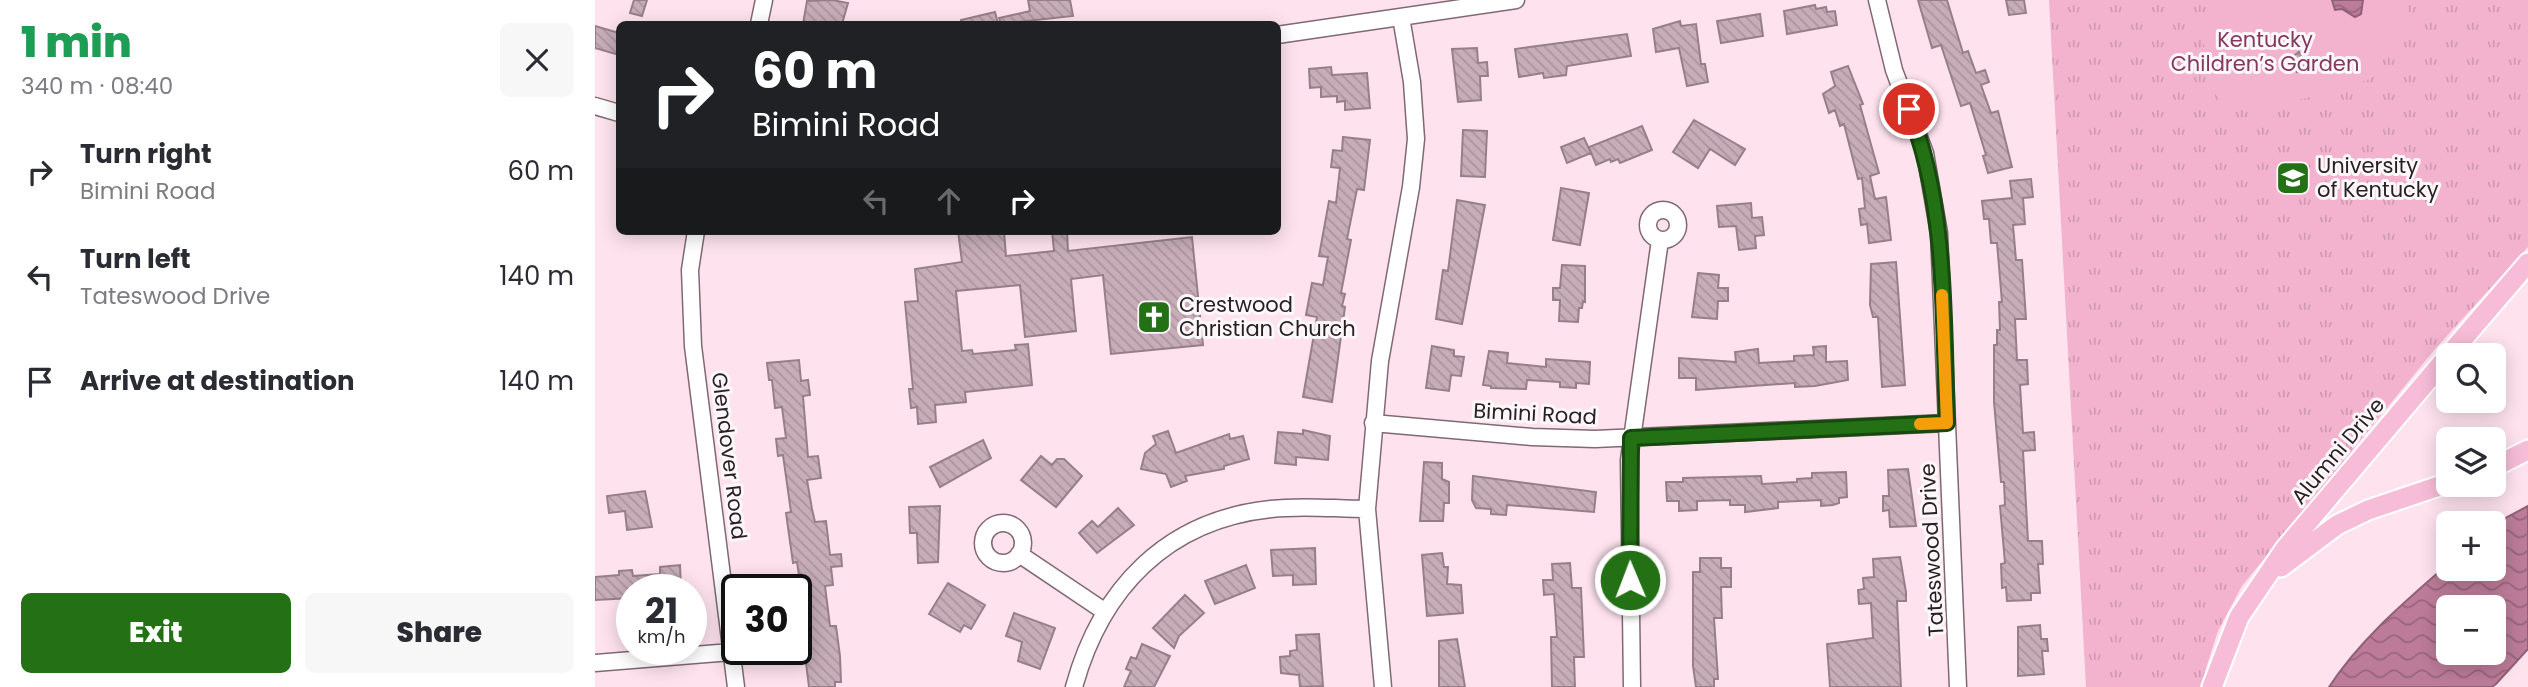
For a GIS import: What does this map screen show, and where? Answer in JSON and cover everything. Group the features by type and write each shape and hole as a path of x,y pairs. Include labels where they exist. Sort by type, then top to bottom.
{"main road":[{"name":"Alumni Drive","path":"2460,343 2528,263"},
{"name":"Alumni Drive","path":"2212,687 2239,617 2285,549 2436,371"},
{"path":"2506,461 2528,450"},
{"name":"Alumni Drive","path":"2266,578 2337,525 2368,510 2436,487"}],"street":[{"path":"760,21 764,0"},
{"path":"1281,34 1516,0"},
{"name":"Tateswood Drive","path":"1877,0 1886,46 1932,179 1939,233 1958,687"},
{"path":"1383,687 1367,509 1380,361 1412,187 1416,139 1412,82 1401,17"},
{"path":"595,106 616,112"},
{"name":"Glendover Road","path":"695,235 690,270 692,336 721,574"},
{"path":"1632,687 1629,554 1631,438 1660,240"},
{"name":"Bimini Road","path":"1373,423 1562,439 1947,423"},
{"path":"1074,687 1087,647 1104,611 1136,570 1161,550 1210,523 1270,509 1367,509"},
{"path":"1019,554 1104,611"},
{"path":"595,663 721,654"},
{"name":"Glendover Road","path":"733,665 736,687"}],"green space":[{"name":"University of Kentucky","path":"2049,0 2528,0 2528,247 2440,343 2436,343 2436,348 2242,586 2218,631 2200,687 2086,687"},
{"name":"Kentucky Children’s Garden","path":"2208,0 2409,2 2401,24 2383,38 2377,70 2368,80 2333,92 2271,106 2236,107 2219,100 2212,88 2203,41"}],"water":[{"path":"2332,0 2363,0 2361,14 2355,17 2342,9 2335,10"},
{"path":"2528,506 2528,649 2496,684 2492,687 2329,687 2355,652 2436,575 2436,581 2506,581 2506,518"}],"building":[{"path":"634,0 647,0 642,16 630,13"},
{"path":"832,0 848,3 843,21 804,21 807,1"},
{"path":"1028,0 1070,0 1073,16 1028,21 1000,21 999,18 1030,11"},
{"path":"1918,0 1947,0 1963,53 1968,51 1976,73 1985,70 1989,82 1981,85 1991,113 1998,111 2012,167 1988,173 1983,156 1986,155 1970,103 1961,106 1941,45 1932,48"},
{"path":"2006,0 2024,0 2026,13 2009,15"},
{"path":"1815,5 1816,9 1826,7 1827,12 1835,11 1837,25 1787,34 1784,11"},
{"path":"995,12 997,21 961,21"},
{"path":"1760,14 1763,36 1721,43 1717,21"},
{"path":"1680,21 1681,26 1696,24 1701,64 1705,64 1708,82 1687,86 1679,48 1656,52 1653,29"},
{"path":"595,26 616,32 616,54 595,48"},
{"path":"1627,34 1631,56 1567,66 1566,75 1544,78 1543,73 1519,77 1515,49"},
{"path":"1477,48 1478,63 1487,62 1488,76 1480,76 1481,100 1458,102 1452,49"},
{"path":"2299,52 2308,64 2297,72 2288,60"},
{"path":"1848,66 1863,104 1860,105 1879,173 1870,176 1875,199 1886,197 1891,240 1869,243 1867,224 1861,225 1859,209 1865,208 1862,178 1858,179 1844,124 1840,126 1835,110 1829,113 1823,94 1835,86 1831,72"},
{"path":"1331,67 1332,75 1367,73 1370,108 1345,110 1345,101 1337,102 1337,96 1321,97 1321,87 1310,88 1309,69"},
{"path":"1694,120 1745,149 1735,165 1710,149 1698,168 1673,152"},
{"path":"1642,126 1652,150 1620,163 1618,159 1611,162 1610,159 1596,165 1589,147"},
{"path":"1463,130 1487,131 1485,177 1461,176"},
{"path":"1343,137 1370,140 1364,190 1357,189 1347,239 1351,240 1341,293 1345,294 1342,306 1345,307 1332,402 1303,397 1317,317 1306,315 1312,283 1323,285 1328,257 1319,256 1329,201 1336,203 1340,168 1331,167 1333,150 1342,151"},
{"path":"1584,138 1591,153 1567,163 1561,147"},
{"path":"2031,179 2033,197 2023,198 2025,224 2013,225 2016,260 2022,260 2026,319 2015,319 2017,360 2027,360 2028,384 2020,385 2023,433 2034,432 2035,450 2023,451 2028,541 2042,541 2043,564 2038,564 2040,593 2031,593 2031,600 2007,601 2006,587 2002,588 2001,564 2005,563 2000,506 2005,505 2004,482 2001,482 1994,402 1994,345 1997,345 1997,330 2000,330 1999,302 2002,302 1997,243 1991,243 1989,219 1984,219 1982,201 2012,198 2010,181"},
{"path":"1561,188 1589,193 1580,245 1553,240"},
{"path":"1457,200 1485,205 1462,324 1436,319 1443,270 1448,271"},
{"path":"1751,203 1752,218 1762,217 1764,235 1755,236 1756,248 1739,250 1736,226 1719,227 1717,206"},
{"name":"Crestwood Christian Church","path":"959,235 1004,235 1006,256 1054,251 1052,235 1067,235 1068,251 1192,237 1203,345 1111,354 1103,275 1071,279 1076,331 1025,337 1020,285 956,291 962,351 972,350 973,354 1016,350 1015,345 1028,344 1032,385 965,392 966,402 935,405 936,422 918,424 917,407 911,408 909,389 913,389 905,302 918,301 915,269 962,262"},
{"path":"1896,262 1905,385 1882,387 1878,317 1873,317 1870,305 1871,264"},
{"path":"1562,265 1585,266 1585,302 1583,301 1582,308 1579,308 1578,322 1559,321 1560,300 1553,300 1553,288 1560,288"},
{"path":"1698,273 1719,275 1718,288 1728,288 1728,301 1718,301 1717,319 1692,317"},
{"path":"1432,346 1454,350 1454,356 1464,357 1461,376 1451,375 1449,391 1426,388"},
{"path":"1826,346 1826,362 1847,361 1848,380 1815,386 1795,387 1795,383 1696,390 1696,378 1679,378 1679,358 1736,362 1735,352 1758,349 1759,363 1794,361 1794,356 1814,355 1813,347"},
{"path":"1489,351 1508,353 1507,363 1546,367 1546,359 1590,362 1589,384 1576,383 1576,388 1560,387 1560,382 1527,380 1526,389 1491,388 1483,385"},
{"path":"799,360 801,381 808,380 810,395 803,396 808,457 818,456 821,478 807,480 812,509 815,522 826,521 830,555 841,554 842,566 831,567 833,585 825,586 830,626 836,626 840,656 841,682 835,682 835,687 809,687 806,665 812,665 812,574 799,574 797,562 793,563 786,513 791,512 783,455 778,456 776,439 786,438 782,407 775,408 767,363"},
{"path":"1303,430 1330,436 1328,460 1296,457 1296,465 1275,463 1278,432 1303,434"},
{"path":"1168,431 1176,453 1229,434 1230,439 1243,436 1249,459 1224,466 1224,469 1185,476 1187,481 1171,487 1166,474 1141,469 1145,453 1156,444 1153,436"},
{"path":"983,440 991,458 940,487 930,467"},
{"path":"1041,456 1052,465 1057,459 1064,459 1082,476 1056,507 1021,480"},
{"path":"1424,462 1442,463 1442,479 1449,482 1449,503 1444,503 1443,521 1420,521"},
{"path":"1908,469 1916,526 1890,527 1889,510 1883,511 1883,496 1889,496 1888,470"},
{"path":"1846,472 1847,497 1839,498 1839,503 1833,505 1821,506 1821,500 1778,502 1778,508 1745,512 1745,505 1730,505 1730,500 1697,501 1697,510 1679,511 1679,501 1667,501 1666,482 1683,482 1683,478 1761,476 1762,484 1797,482 1797,479 1812,478 1812,473"},
{"path":"1473,476 1596,492 1594,512 1507,505 1506,515 1491,514 1491,509 1476,508 1472,500"},
{"path":"645,491 652,527 627,530 625,511 609,513 607,496"},
{"path":"940,506 938,562 918,563 917,533 910,533 909,507"},
{"path":"1118,508 1134,525 1097,553 1079,533 1092,521 1098,527"},
{"path":"1315,548 1316,584 1293,585 1293,575 1273,576 1271,550"},
{"path":"1442,553 1444,567 1448,567 1447,584 1461,585 1463,613 1427,616 1422,555"},
{"path":"1900,557 1906,592 1906,601 1897,601 1901,687 1830,687 1827,644 1873,638 1871,603 1859,604 1858,590 1864,589 1863,578 1874,577 1873,559"},
{"path":"1700,558 1721,558 1721,568 1731,568 1731,587 1721,587 1722,618 1714,618 1718,679 1714,679 1714,687 1696,687 1693,666 1693,572 1700,572"},
{"path":"1570,563 1572,588 1581,588 1584,657 1574,657 1575,687 1552,687 1551,637 1557,637 1554,594 1544,595 1543,580 1553,580 1552,564"},
{"path":"680,565 680,574 660,574 660,567"},
{"path":"1246,565 1255,588 1215,604 1205,581"},
{"path":"632,570 633,574 619,574 619,571"},
{"path":"616,575 616,599 595,600 595,577"},
{"path":"948,583 985,605 971,629 964,625 960,632 929,614"},
{"path":"1185,595 1204,613 1179,636 1174,648 1153,628"},
{"path":"1014,613 1055,628 1040,669 1018,661 1022,642 1006,636"},
{"path":"2040,625 2041,639 2047,639 2048,651 2042,651 2044,674 2018,676 2018,627"},
{"path":"1319,634 1323,686 1300,687 1299,675 1281,673 1280,657 1290,656 1290,651 1297,650 1296,635"},
{"path":"1457,639 1465,687 1439,687 1439,641"},
{"path":"1142,644 1170,656 1154,687 1124,687 1131,671 1126,669 1131,657 1136,659"}],"slow traffic":[{"path":"1920,424 1947,423 1942,295"}],"place":[{"name":"University of Kentucky","path":"2293,178"},
{"name":"Crestwood Christian Church","path":"1154,317"}],"route":[{"path":"1630,580 1631,438 1947,423 1939,233 1932,179 1909,109"}]}
